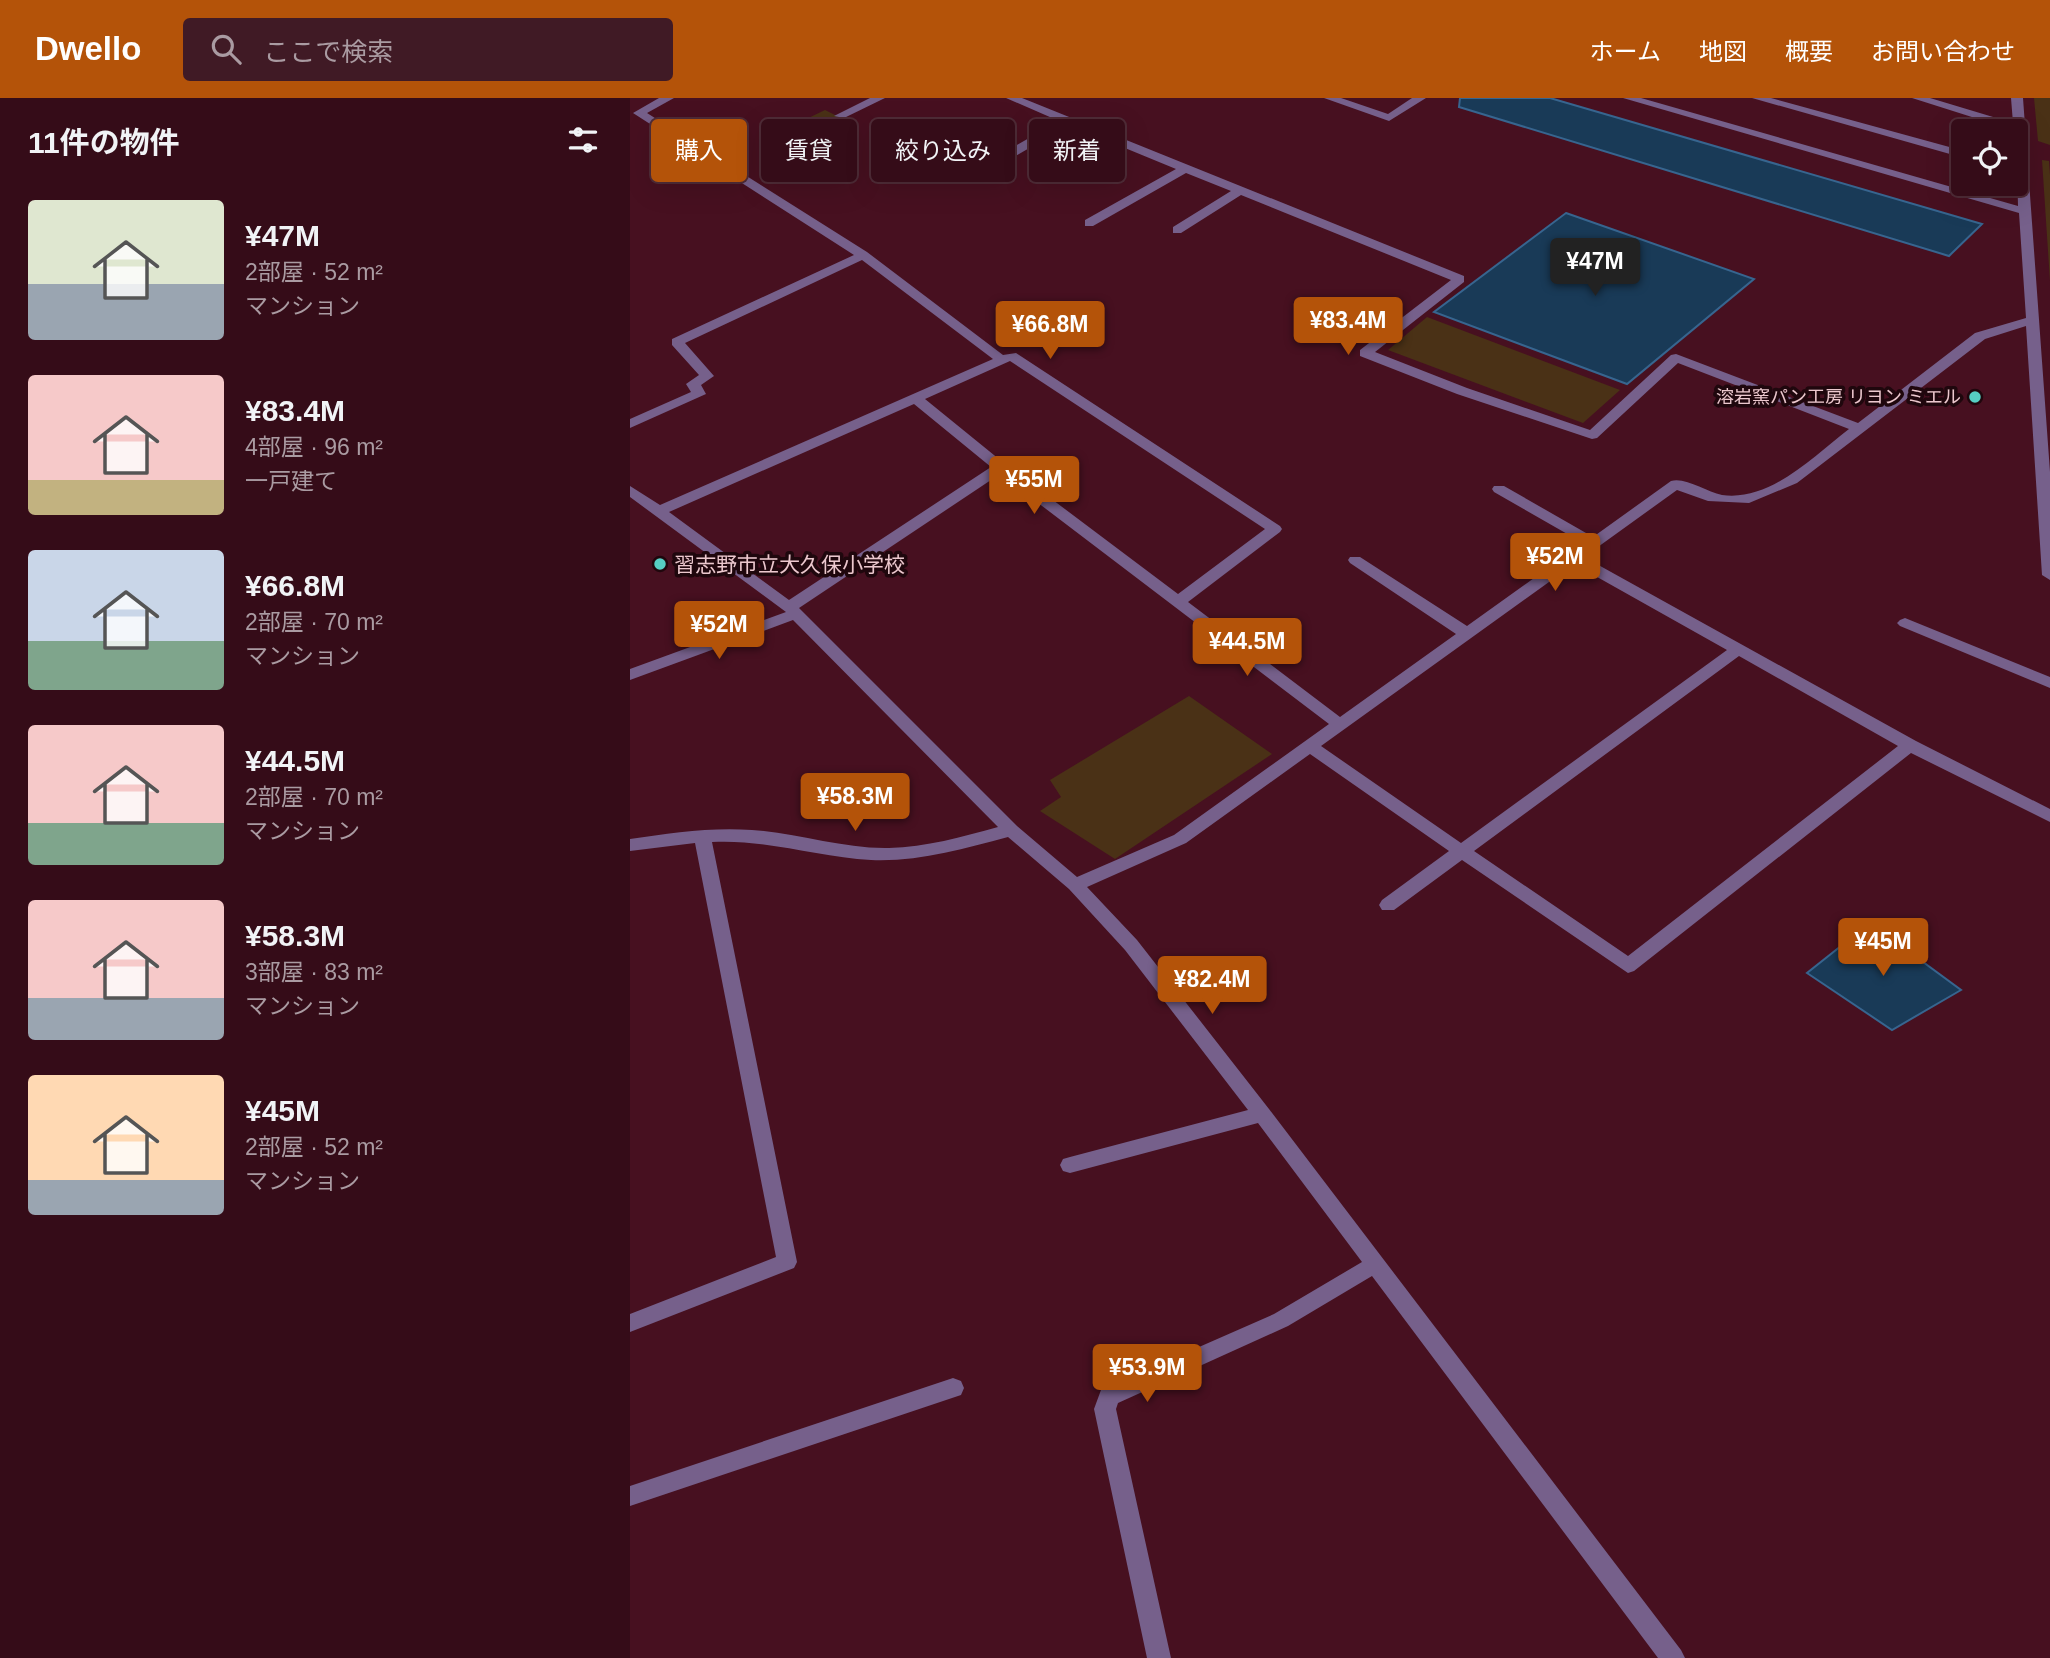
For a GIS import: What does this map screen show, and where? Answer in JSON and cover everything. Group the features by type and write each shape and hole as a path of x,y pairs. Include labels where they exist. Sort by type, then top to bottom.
{"street":[{"path":"668,98 639,113 863,255 1002,360"},
{"path":"840,116 879,98"},
{"path":"1012,98 1062,119"},
{"path":"1330,98 1389,118 1420,98"},
{"path":"1629,98 2024,211"},
{"path":"1758,98 1951,151"},
{"path":"1918,98 1989,119"},
{"path":"2017,98 2018,119"},
{"path":"1125,145 1460,279 1365,353 1462,391 1592,435 1676,358 1858,428"},
{"path":"1089,223 1184,169"},
{"path":"1177,230 1239,191"},
{"path":"2022,196 2050,575"},
{"path":"630,424 699,394 693,384 707,376 677,342 863,255"},
{"path":"1076,884 1180,839 1676,484 1708,497 1729,500 1749,499 1792,480 1980,336 2032,320"},
{"path":"659,511 1011,356 1275,529 1177,603"},
{"path":"915,398 1000,467 1339,724"},
{"path":"630,675 793,610 1000,467"},
{"path":"1499,489 1593,543"},
{"path":"630,490 793,610 1011,830 1076,884 1131,945 1673,1658"},
{"path":"1573,557 1910,745 2050,817"},
{"path":"1355,560 1466,633"},
{"path":"1905,623 2050,683"},
{"path":"1388,905 1740,648"},
{"path":"1309,746 1628,965 1910,745"},
{"path":"630,845 702,835 754,836 825,849 889,855 931,851 1011,830"},
{"path":"630,1323 787,1262 702,835"},
{"path":"1070,1165 1262,1114"},
{"path":"1159,1658 1105,1409 1109,1397 1281,1320 1375,1264"},
{"path":"630,1496 953,1388"}],"shaded area":[{"path":"2034,98 2050,98 2050,145 2038,141"},
{"path":"825,110 843,119 806,119"},
{"path":"2042,160 2049,161 2050,175 2050,281"},
{"path":"1427,317 1620,390 1583,423 1388,350"},
{"path":"1189,696 1272,754 1115,859 1040,811 1061,797 1050,780"}],"building":[{"path":"1460,98 1550,98 1982,224 1949,256 1459,107"},
{"path":"1566,213 1754,279 1627,384 1434,312"},
{"path":"1870,923 1961,990 1892,1030 1807,973"}],"place":[{"name":"溶岩窯パン工房 リヨン ミエル","path":"1975,397"},
{"name":"習志野市立大久保小学校","path":"660,564"}]}
